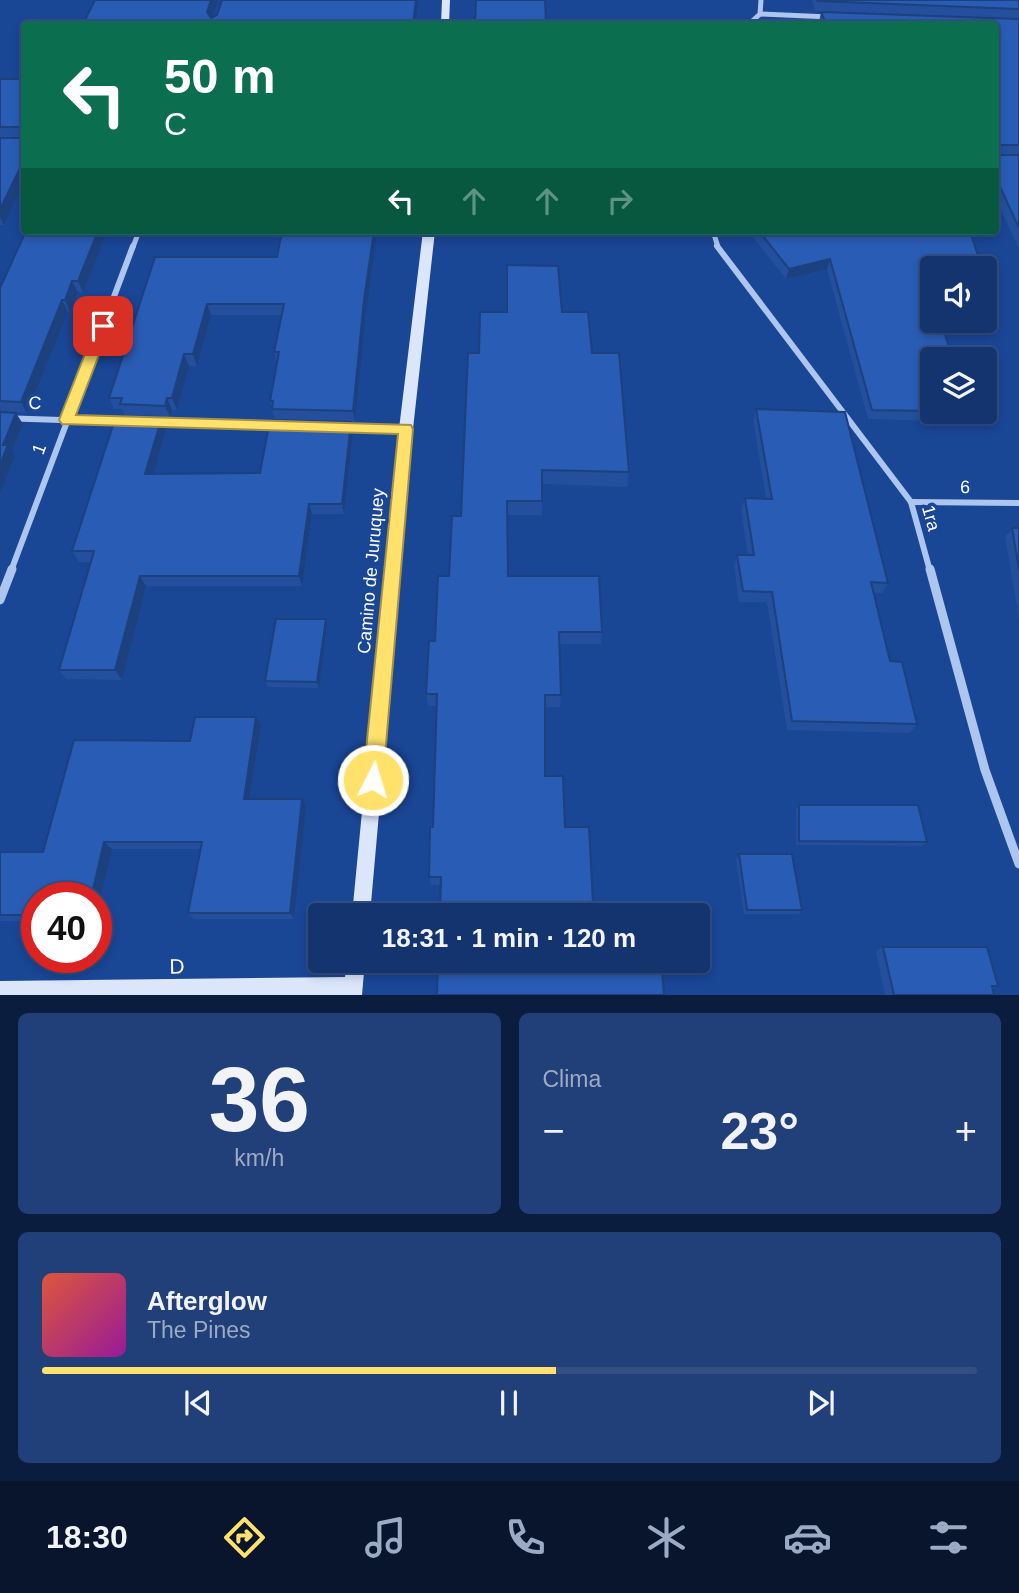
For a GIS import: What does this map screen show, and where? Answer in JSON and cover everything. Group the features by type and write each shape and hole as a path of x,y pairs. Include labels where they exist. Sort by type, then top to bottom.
{"street":[{"path":"445,21 446,0"},
{"path":"752,21 760,14 761,0"},
{"path":"760,14 842,17"},
{"name":"1","path":"0,600 137,235"},
{"name":"Camino de Juruquey","path":"362,903 406,429 429,235"},
{"name":"1ra","path":"714,235 718,248 911,502 985,770 1019,864"},
{"name":"C","path":"0,418 135,422"},
{"path":"148,422 284,426"},
{"path":"338,427 406,429"},
{"name":"6","path":"911,502 1019,503"},
{"path":"354,991 355,973"},
{"name":"D","path":"0,991 354,991"}],"building":[{"path":"95,0 211,0 207,12 211,18 217,15 222,0 416,0 413,21 84,21"},
{"path":"476,0 545,0 546,21 475,21"},
{"path":"1019,0 1019,9 818,1"},
{"path":"821,12 1019,19 1019,145 999,146 999,21 825,21"},
{"path":"0,79 21,79 21,128 0,127"},
{"path":"21,136 21,166 0,209 0,138 19,138"},
{"path":"999,154 1019,155 1019,228 999,185"},
{"path":"24,235 96,235 78,281 72,281 65,300 62,300 21,402 0,401 0,288"},
{"path":"281,235 373,235 353,411 272,409 273,401 270,401 279,352 274,352 284,304 207,304 193,354 184,354 172,398 167,398 165,406 120,404 122,398 109,398 155,257 277,257"},
{"path":"762,235 971,235 978,256 920,256 920,333 944,333 949,347 920,347 920,411 872,410 830,259 789,269"},
{"path":"507,265 558,266 562,312 588,312 592,353 619,353 629,472 542,470 542,501 507,501 508,576 599,576 602,632 559,632 561,695 545,695 545,776 563,776 565,827 589,827 593,903 440,903 441,877 429,877 437,694 426,694 429,641 435,641 438,576 449,576 452,516 461,516 468,353 479,353 480,312 507,312"},
{"path":"756,409 845,412 888,583 871,582 890,661 902,662 917,724 792,721 772,592 743,591 737,555 754,555 745,498 772,499"},
{"path":"0,412 16,413 3,445 8,445 0,464"},
{"path":"116,416 162,417 145,474 260,473 270,420 351,422 342,504 309,504 299,576 140,576 115,670 59,670 94,551 72,551"},
{"path":"1012,528 1019,528 1019,569"},
{"path":"276,619 326,619 317,682 265,681"},
{"path":"195,717 256,717 244,799 302,799 290,913 188,913 202,842 104,842 95,882 21,882 21,915 0,915 0,852 43,852 74,740 190,741"},
{"path":"799,805 918,805 927,842 799,841"},
{"path":"739,854 792,854 802,910 747,910"},
{"path":"883,947 987,947 998,986 992,986 994,995 894,995"},
{"path":"438,973 662,973 664,995 437,995"}],"route":[{"path":"103,326 67,420 406,429 373,780"}]}
